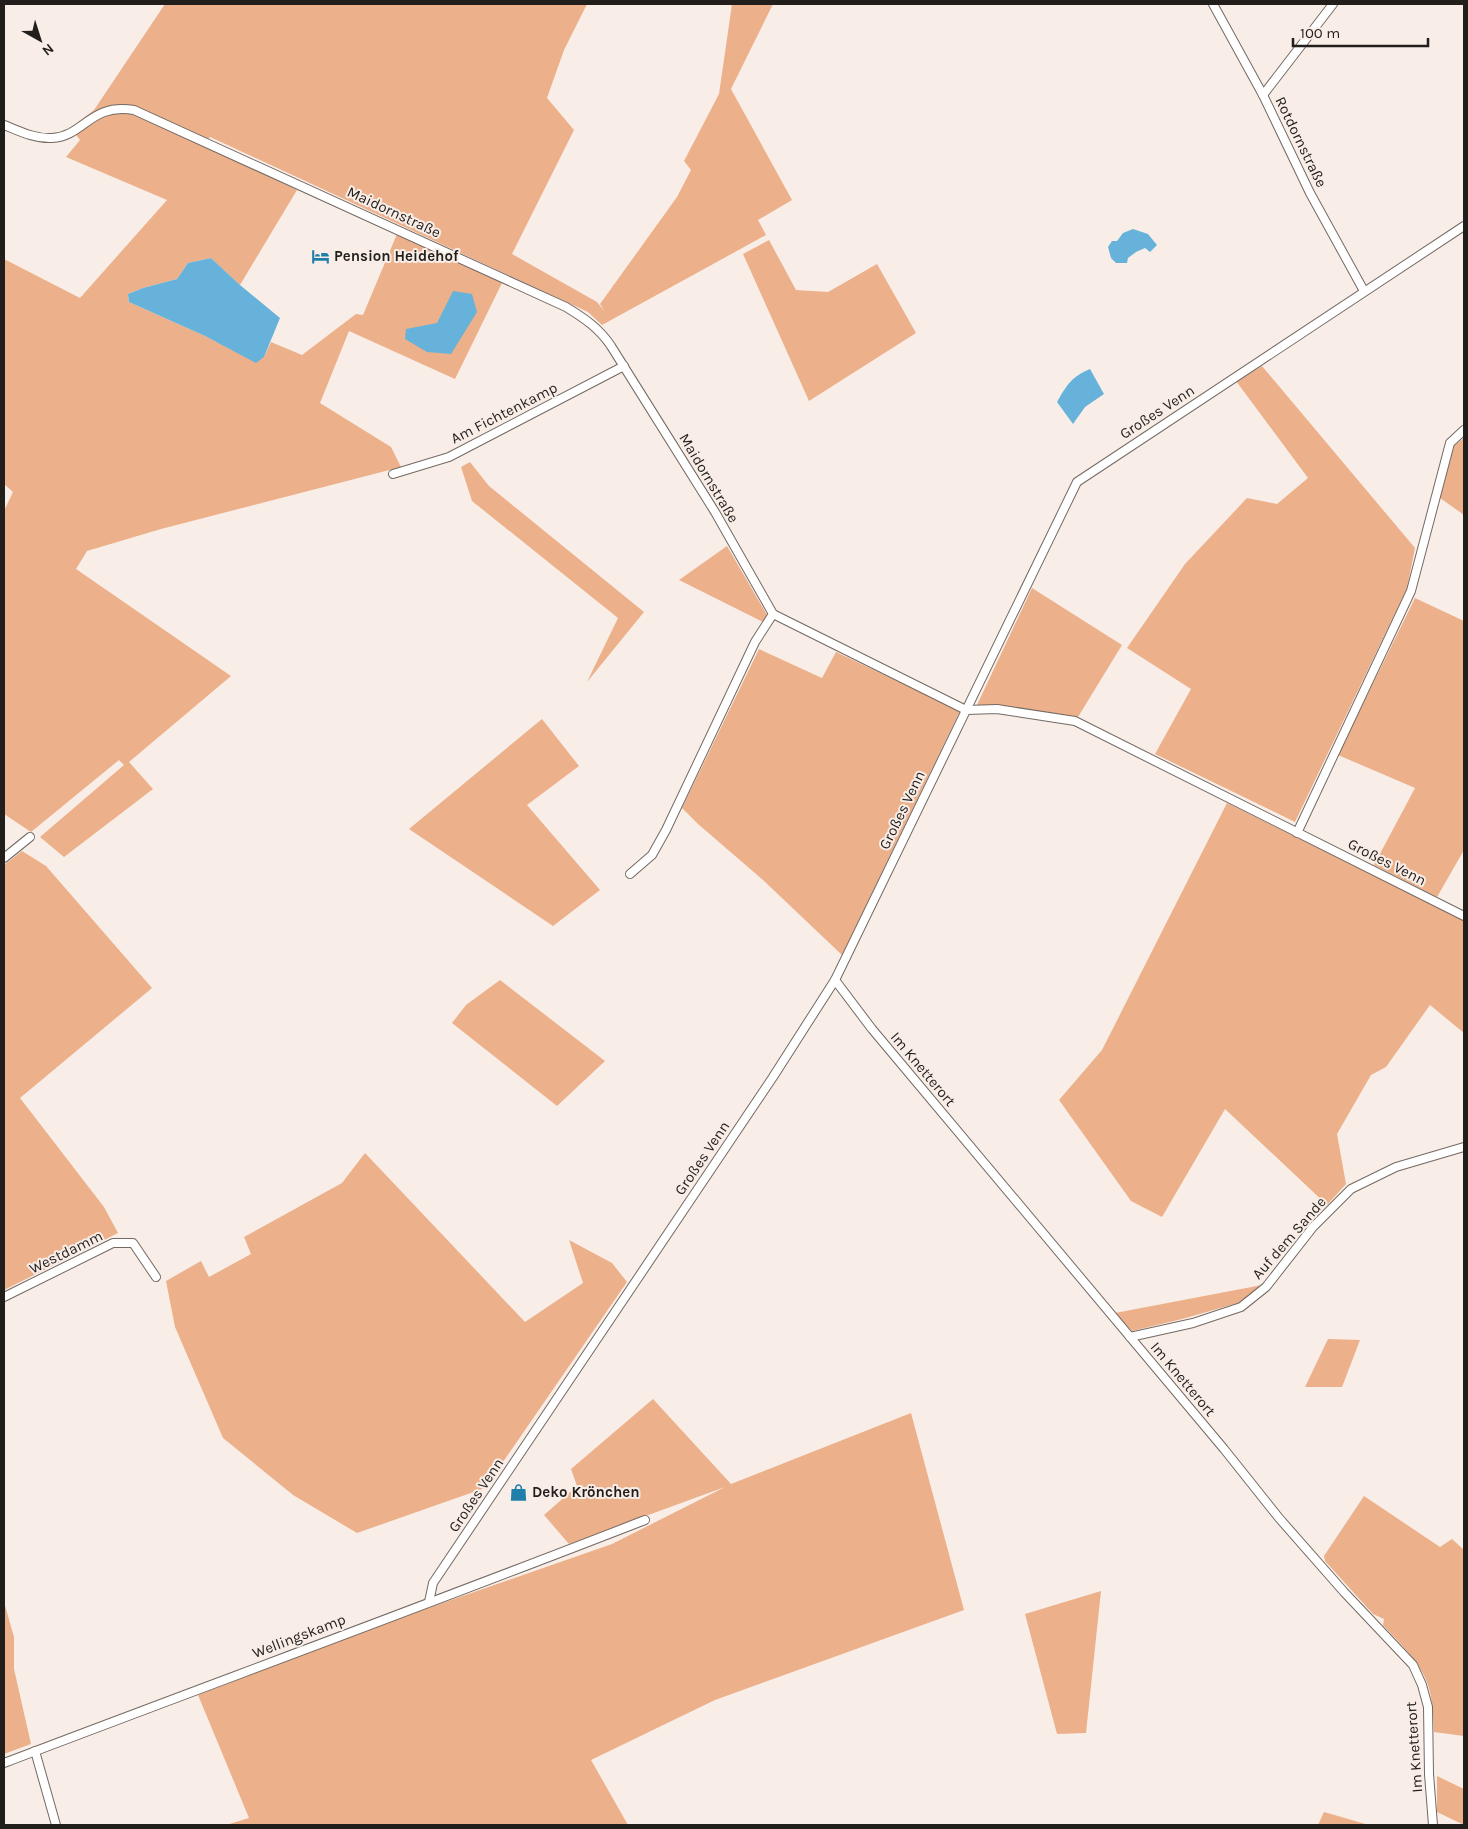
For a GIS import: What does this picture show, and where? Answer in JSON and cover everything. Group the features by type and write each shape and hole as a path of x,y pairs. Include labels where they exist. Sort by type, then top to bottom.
{"street":[{"name":"Rotdornstraße","path":"1214,4 1263,95 1310,193 1364,291"},
{"path":"1263,95 1333,4"},
{"name":"Maidornstraße","path":"4,125 33,136 53,138 68,134 96,114 109,109 134,110 566,307 584,318 601,331 624,366 715,512 773,614"},
{"name":"Großes Venn","path":"429,1602 433,1583 762,1093 835,980 1077,482 1464,226"},
{"name":"Am Fichtenkamp","path":"393,474 449,457 624,366"},
{"path":"1297,833 1411,591 1450,442 1464,430"},
{"path":"630,874 652,855 666,830 755,642 773,614 966,710"},
{"name":"Großes Venn","path":"966,710 997,709 1075,721 1464,916"},
{"path":"4,858 30,837"},
{"name":"Im Knetterort","path":"835,980 872,1029 1318,1563 1413,1664 1422,1685 1428,1707 1429,1774 1433,1825"},
{"name":"Auf dem Sande","path":"1130,1337 1193,1323 1242,1307 1266,1287 1313,1226 1351,1189 1396,1167 1464,1147"},
{"name":"Westdamm","path":"4,1298 113,1243 133,1243 156,1277"},
{"name":"Wellingskamp","path":"4,1763 645,1520"},
{"path":"35,1751 56,1825"}],"shaded area":[{"path":"165,4 587,4 564,50 547,98 574,130 512,254 597,302 605,312 600,304 677,197 691,170 684,161 719,94 732,4 773,4 731,89 792,200 758,220 766,235 602,325 588,312 210,137 204,145 297,190 240,285 211,258 188,263 177,279 128,294 129,302 205,336 256,362 264,357 271,342 302,355 356,314 363,315 397,234 502,283 455,379 349,331 320,403 391,447 401,467 161,529 87,551 76,569 231,676 129,762 153,789 64,857 40,837 124,765 119,760 31,832 4,814 4,511 13,492 4,484 4,259 80,298 167,200 66,157 80,140 71,128 94,110"},
{"path":"769,240 796,290 828,292 877,264 916,333 809,401 743,254"},
{"path":"1262,366 1415,548 1407,588 1295,822 1155,754 1191,689 1127,648 1185,564 1247,498 1277,504 1308,478 1236,381"},
{"path":"1464,438 1464,515 1440,498 1454,446"},
{"path":"470,462 489,486 644,612 587,682 618,618 472,501 461,467"},
{"path":"727,546 767,615 763,622 679,580"},
{"path":"1032,588 1122,645 1078,717 977,705"},
{"path":"1415,598 1464,621 1464,850 1437,897 1374,865 1415,788 1338,755"},
{"path":"759,649 822,678 836,652 960,711 842,955 763,880 682,808"},
{"path":"542,719 579,766 527,805 600,890 553,926 409,829"},
{"path":"1227,803 1464,920 1464,1033 1430,1005 1386,1067 1371,1075 1337,1134 1346,1184 1327,1205 1225,1109 1162,1217 1131,1201 1059,1100 1102,1050"},
{"path":"22,851 46,866 152,988 20,1098 104,1207 118,1233 4,1290 4,865"},
{"path":"500,980 605,1061 557,1106 452,1023 466,1005"},
{"path":"365,1153 525,1322 583,1283 569,1240 612,1263 627,1282 485,1488 357,1533 293,1495 223,1438 175,1327 166,1281 201,1261 209,1277 251,1254 244,1237 342,1183"},
{"path":"1262,1285 1238,1303 1132,1331 1115,1313"},
{"path":"1328,1339 1360,1340 1342,1387 1305,1387"},
{"path":"653,1399 731,1484 911,1413 964,1610 715,1700 591,1760 628,1825 226,1825 249,1818 198,1695 388,1622 612,1544 725,1487 569,1544 544,1515 577,1486 571,1469"},
{"path":"1364,1496 1440,1547 1452,1539 1464,1550 1464,1736 1434,1732 1430,1691 1420,1668 1383,1625 1384,1619 1373,1614 1325,1561 1324,1556"},
{"path":"1101,1591 1086,1733 1057,1734 1025,1614"},
{"path":"4,1602 14,1637 14,1669 31,1744 4,1754"},
{"path":"1437,1776 1464,1789 1464,1825 1437,1812"},
{"path":"1324,1812 1369,1825 1318,1825"}],"water":[{"path":"1133,229 1148,234 1157,245 1150,252 1145,248 1136,252 1128,258 1127,263 1116,263 1111,258 1108,247 1112,241 1117,241 1123,233"},
{"path":"211,258 280,318 264,357 256,363 205,336 129,302 128,294 177,279 188,263"},
{"path":"453,291 472,294 477,312 451,354 427,352 405,339 406,329 437,323"},
{"path":"1090,369 1104,394 1085,407 1073,424 1057,402 1070,382 1078,375"}],"place":[{"name":"Pension Heidehof","path":"320,256"},
{"name":"Deko Krönchen","path":"518,1492"}]}
